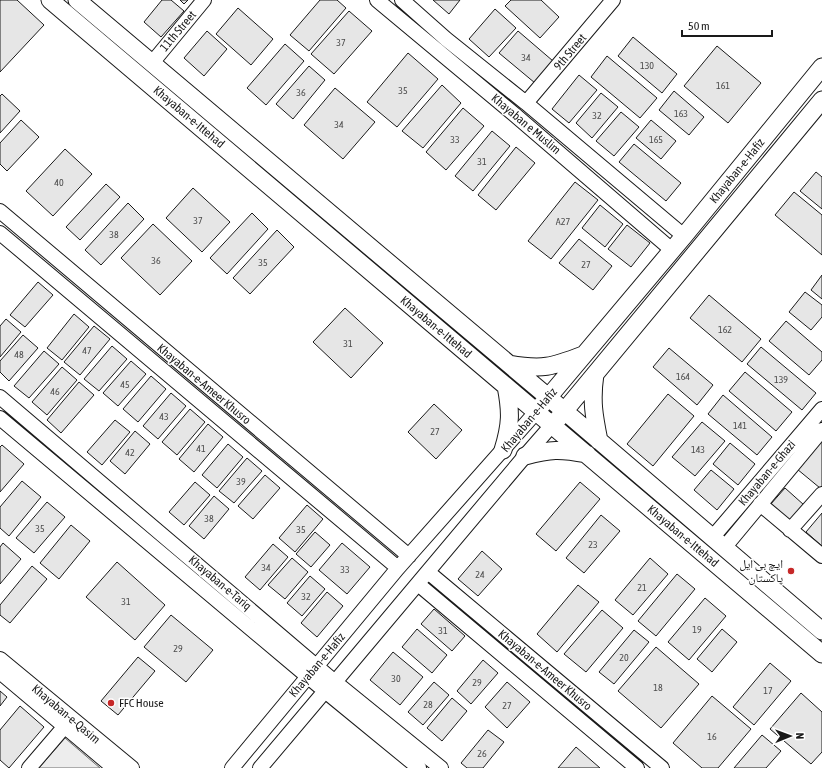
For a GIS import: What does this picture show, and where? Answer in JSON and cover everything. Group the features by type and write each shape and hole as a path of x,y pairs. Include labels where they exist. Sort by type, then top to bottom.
{"main road":[{"name":"Khayaban-e-Ittehad","path":"50,0 822,654"},
{"name":"Khayaban-e-Ittehad","path":"77,0 822,630"},
{"name":"Khayaban-e-Hafiz","path":"537,411 684,236 822,67"},
{"name":"Khayaban-e-Hafiz","path":"552,425 822,100"},
{"path":"509,364 528,368 545,367 558,364 584,354"},
{"path":"595,374 592,392 593,406 600,442"},
{"path":"503,450 509,432 510,418 506,386"},
{"path":"525,456 550,450 565,450 587,454"}],"street":[{"name":"11th Street","path":"152,63 204,0"},
{"name":"Khayaban e Muslim","path":"377,0 442,45 521,120 672,250"},
{"path":"402,0 442,45 526,103 684,236"},
{"name":"9th Street","path":"526,103 613,0"},
{"name":"Khayaban-e-Ameer Khusro","path":"0,211 409,556"},
{"path":"12,243 21,237 23,230"},
{"name":"Khayaban-e-Ameer Khusro","path":"0,233 398,568"},
{"path":"29,258 27,252 29,247 33,244 39,244"},
{"name":"Khayaban-e-Tariq","path":"0,398 66,452 312,670 419,768"},
{"name":"Khayaban-e-Ghazi","path":"718,543 822,409"},
{"name":"Khayaban-e-Hafiz","path":"232,768 398,568 537,411"},
{"name":"Khayaban-e-Tariq","path":"0,418 39,452 312,670"},
{"name":"Khayaban-e-Hafiz","path":"260,768 552,425"},
{"name":"Khayaban-e-Ghazi","path":"718,543 760,504 822,430"},
{"path":"39,452 45,451 49,447 50,442 47,437"},
{"path":"56,465 55,460 58,455 66,452"},
{"path":"790,530 822,494"},
{"path":"760,504 822,556"},
{"name":"Khayaban-e-Ameer Khusro","path":"428,572 662,768"},
{"name":"Khayaban-e-Ameer Khusro","path":"418,584 635,767"},
{"name":"Khayaban-e-Qasim","path":"0,659 132,768"},
{"name":"Khayaban-e-Qasim","path":"0,672 114,768"},
{"name":"Khayaban-e-Tariq","path":"330,687 441,768"},
{"path":"29,768 65,726"},
{"path":"635,767 644,753"}],"shaded area":[{"path":"65,738 100,768 39,768"}],"building":[{"path":"0,0 17,0 44,25 0,72"},
{"path":"162,0 171,0 184,11 161,37 144,22"},
{"path":"180,0 188,0 184,4"},
{"path":"320,0 337,0 346,8 309,51 290,35"},
{"path":"433,0 460,0 449,14"},
{"path":"511,0 541,0 559,17 540,38 505,6"},
{"path":"238,8 273,39 251,65 216,34"},
{"path":"495,9 516,28 489,57 469,39"},
{"path":"349,11 372,31 334,74 311,54"},
{"path":"207,31 227,49 204,76 184,58"},
{"path":"518,31 553,61 535,83 499,53"},
{"path":"633,37 677,74 662,93 618,56"},
{"path":"285,44 304,61 266,105 247,88"},
{"path":"717,46 761,83 728,123 684,86"},
{"path":"408,53 438,79 397,127 367,102"},
{"path":"607,56 657,98 640,118 591,77"},
{"path":"309,66 325,80 293,119 276,104"},
{"path":"579,75 597,90 569,123 552,109"},
{"path":"442,85 461,103 423,148 402,131"},
{"path":"335,88 375,122 343,159 304,125"},
{"path":"674,91 704,117 689,135 659,110"},
{"path":"601,93 618,107 592,138 576,123"},
{"path":"2,94 20,111 0,133 0,96"},
{"path":"463,108 484,126 446,170 426,152"},
{"path":"621,112 639,127 614,156 596,141"},
{"path":"21,120 39,137 7,171 0,164 0,143"},
{"path":"651,120 676,141 661,159 636,138"},
{"path":"492,131 510,146 473,191 455,176"},
{"path":"634,144 681,183 666,201 619,162"},
{"path":"516,147 535,163 496,210 478,195"},
{"path":"65,149 92,174 53,216 26,191"},
{"path":"816,172 822,177 822,209 800,191"},
{"path":"575,182 598,200 551,259 528,241"},
{"path":"106,184 120,197 80,240 66,227"},
{"path":"193,188 230,222 202,252 166,218"},
{"path":"794,192 822,215 822,255 775,215"},
{"path":"128,203 144,219 101,265 85,250"},
{"path":"600,205 623,224 605,247 582,228"},
{"path":"252,213 268,229 227,274 210,258"},
{"path":"153,224 192,261 160,295 121,258"},
{"path":"627,225 650,243 631,267 608,249"},
{"path":"277,230 294,247 250,294 233,278"},
{"path":"579,239 612,266 593,290 559,263"},
{"path":"822,275 822,299 811,290"},
{"path":"38,282 53,295 25,327 10,315"},
{"path":"805,292 822,305 822,317 811,330 789,312"},
{"path":"709,295 761,339 742,362 690,318"},
{"path":"345,308 383,343 351,378 313,342"},
{"path":"74,314 89,327 62,360 47,348"},
{"path":"6,319 21,332 0,357 0,326"},
{"path":"786,321 822,352 822,360 809,375 769,341"},
{"path":"94,326 110,339 80,375 64,362"},
{"path":"23,335 38,348 9,381 0,372 0,361"},
{"path":"112,346 127,359 99,391 84,379"},
{"path":"761,347 816,393 802,410 747,364"},
{"path":"669,348 713,385 697,405 653,367"},
{"path":"44,351 59,364 29,398 14,386"},
{"path":"131,361 146,374 118,406 103,393"},
{"path":"62,367 77,380 47,415 32,402"},
{"path":"745,372 792,412 776,431 729,391"},
{"path":"151,376 166,389 138,422 123,409"},
{"path":"79,382 94,395 61,433 47,420"},
{"path":"171,393 186,406 158,439 143,426"},
{"path":"668,394 694,416 653,466 627,444"},
{"path":"723,395 772,437 757,455 708,414"},
{"path":"434,404 462,430 436,459 408,432"},
{"path":"190,409 205,422 177,455 162,442"},
{"path":"115,420 130,432 102,465 87,452"},
{"path":"702,422 725,441 695,476 672,457"},
{"path":"208,424 223,437 194,472 179,459"},
{"path":"135,431 150,444 125,474 110,461"},
{"path":"822,439 822,486 820,488 797,469"},
{"path":"730,443 755,464 738,485 713,464"},
{"path":"228,444 243,457 217,488 202,475"},
{"path":"2,445 24,464 0,492 0,447"},
{"path":"247,458 262,471 234,503 219,491"},
{"path":"711,470 734,489 717,510 694,490"},
{"path":"265,475 280,488 253,519 238,506"},
{"path":"22,481 41,497 9,536 0,528 0,507"},
{"path":"195,482 210,495 184,525 169,512"},
{"path":"580,482 600,499 556,551 536,534"},
{"path":"785,488 804,505 789,522 770,505"},
{"path":"214,496 229,509 204,539 189,526"},
{"path":"47,502 65,517 34,553 16,538"},
{"path":"307,505 323,519 295,552 279,538"},
{"path":"822,513 822,546 806,532"},
{"path":"601,515 620,531 584,573 566,558"},
{"path":"71,525 90,541 59,579 40,563"},
{"path":"315,532 330,545 311,567 296,554"},
{"path":"3,543 21,559 0,584 0,547"},
{"path":"342,543 370,567 347,594 319,570"},
{"path":"273,544 288,557 260,590 245,577"},
{"path":"482,551 502,569 478,596 458,579"},
{"path":"292,558 308,572 285,599 268,585"},
{"path":"650,558 668,574 633,615 615,600"},
{"path":"117,562 165,605 135,640 86,597"},
{"path":"32,566 47,579 10,623 0,615 0,605"},
{"path":"677,574 695,589 656,636 638,621"},
{"path":"310,576 325,589 302,616 287,603"},
{"path":"578,585 599,602 557,652 537,634"},
{"path":"327,592 343,606 317,637 301,623"},
{"path":"705,598 726,616 689,660 668,642"},
{"path":"434,609 465,636 452,651 421,624"},
{"path":"602,610 623,628 586,672 564,654"},
{"path":"171,615 213,650 186,682 144,647"},
{"path":"417,629 447,655 432,673 402,647"},
{"path":"722,629 737,642 712,672 697,659"},
{"path":"634,630 649,642 614,684 599,672"},
{"path":"656,647 699,684 661,728 618,691"},
{"path":"393,652 423,677 400,705 370,680"},
{"path":"138,657 155,671 118,715 101,701"},
{"path":"483,660 498,673 471,704 457,691"},
{"path":"770,663 791,681 754,725 733,707"},
{"path":"434,682 449,695 423,725 408,712"},
{"path":"507,682 530,702 507,728 485,707"},
{"path":"0,691 7,697 0,706"},
{"path":"801,693 822,712 822,752 811,764 770,729"},
{"path":"712,696 751,729 718,768 702,768 673,743"},
{"path":"452,698 467,711 442,741 427,728"},
{"path":"20,706 44,727 9,768 0,760 0,730"},
{"path":"488,730 504,742 483,768 467,768 461,763"},
{"path":"762,735 781,751 766,768 734,768"},
{"path":"576,747 600,768 558,768"}],"place":[{"name":"ایچ بی ایل پاکستان","path":"791,571"},
{"name":"FFC House","path":"111,703"}]}
